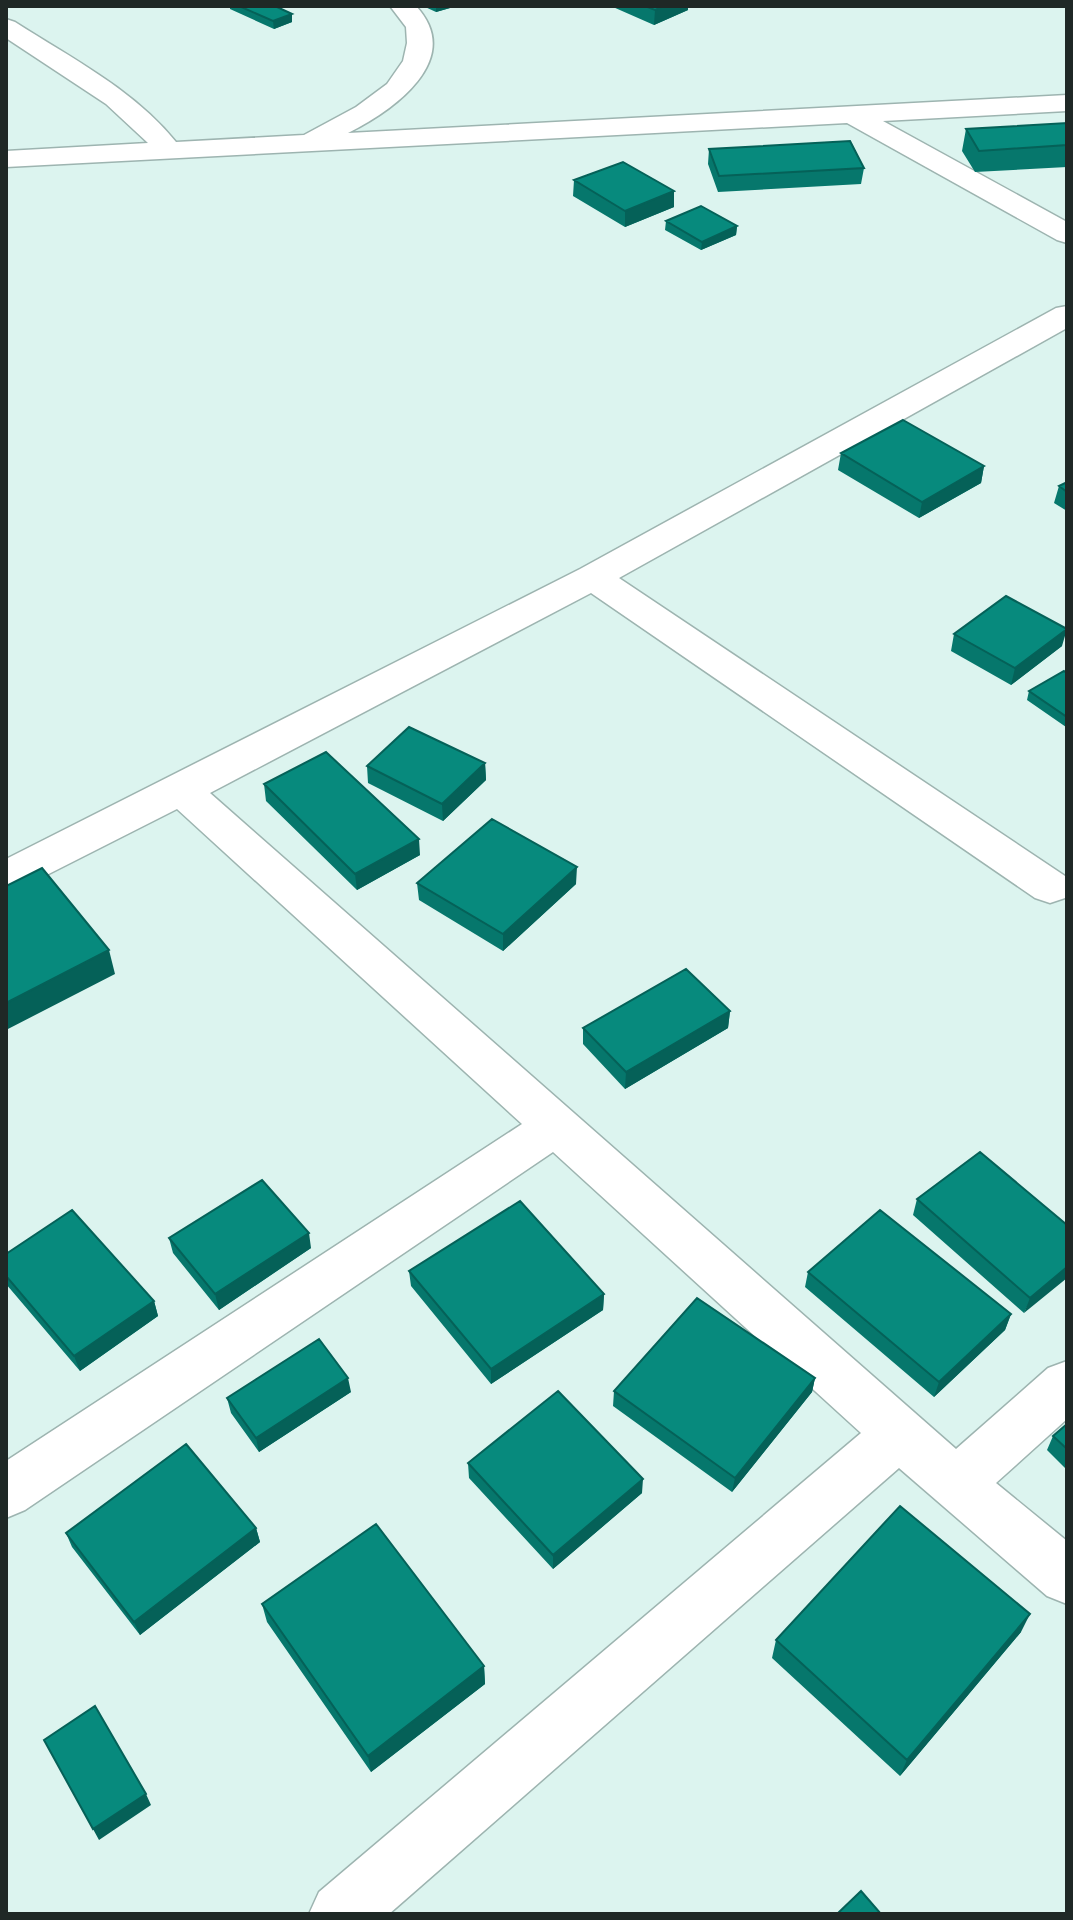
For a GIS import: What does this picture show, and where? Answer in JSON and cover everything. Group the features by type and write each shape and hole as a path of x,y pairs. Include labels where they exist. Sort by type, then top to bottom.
{"street":[{"path":"307,143 350,121 411,77 419,58 421,29 412,14 402,6"},
{"path":"6,27 133,111 155,131 168,150"},
{"path":"6,159 1067,103"},
{"path":"851,114 1067,234"},
{"path":"6,877 593,577 1067,315"},
{"path":"593,577 1050,887"},
{"path":"181,790 956,1484 1067,1577"},
{"path":"6,1492 557,1125"},
{"path":"956,1484 1067,1385"},
{"path":"341,1914 901,1432"}],"building":[{"path":"239,6 275,6 292,14 273,21"},
{"path":"1067,123 1067,145 979,151 966,129"},
{"path":"850,141 864,168 719,176 709,149"},
{"path":"623,162 674,191 625,211 574,180"},
{"path":"701,206 737,226 702,242 666,221"},
{"path":"903,420 984,466 922,502 841,453"},
{"path":"1006,596 1067,629 1015,668 954,634"},
{"path":"1064,671 1067,673 1067,717 1029,691"},
{"path":"409,727 485,763 442,804 367,766"},
{"path":"326,752 419,839 355,874 264,784"},
{"path":"492,819 577,867 503,934 417,883"},
{"path":"42,868 109,950 6,1003 6,886"},
{"path":"686,969 730,1011 626,1072 583,1028"},
{"path":"980,1152 1067,1225 1067,1267 1030,1298 917,1199"},
{"path":"262,1180 309,1233 215,1294 169,1238"},
{"path":"520,1201 604,1294 491,1369 409,1271"},
{"path":"72,1210 154,1301 74,1356 6,1276 6,1254"},
{"path":"880,1210 1011,1314 939,1382 808,1272"},
{"path":"697,1298 815,1378 735,1478 614,1391"},
{"path":"319,1339 348,1378 256,1438 227,1398"},
{"path":"558,1391 643,1479 553,1555 468,1463"},
{"path":"1067,1424 1067,1449 1053,1436"},
{"path":"186,1444 256,1528 134,1622 66,1533"},
{"path":"900,1506 1030,1614 907,1760 776,1640"},
{"path":"376,1524 484,1666 368,1756 262,1604"},
{"path":"95,1706 146,1794 93,1829 44,1740"},
{"path":"861,1891 881,1914 837,1914"}]}
